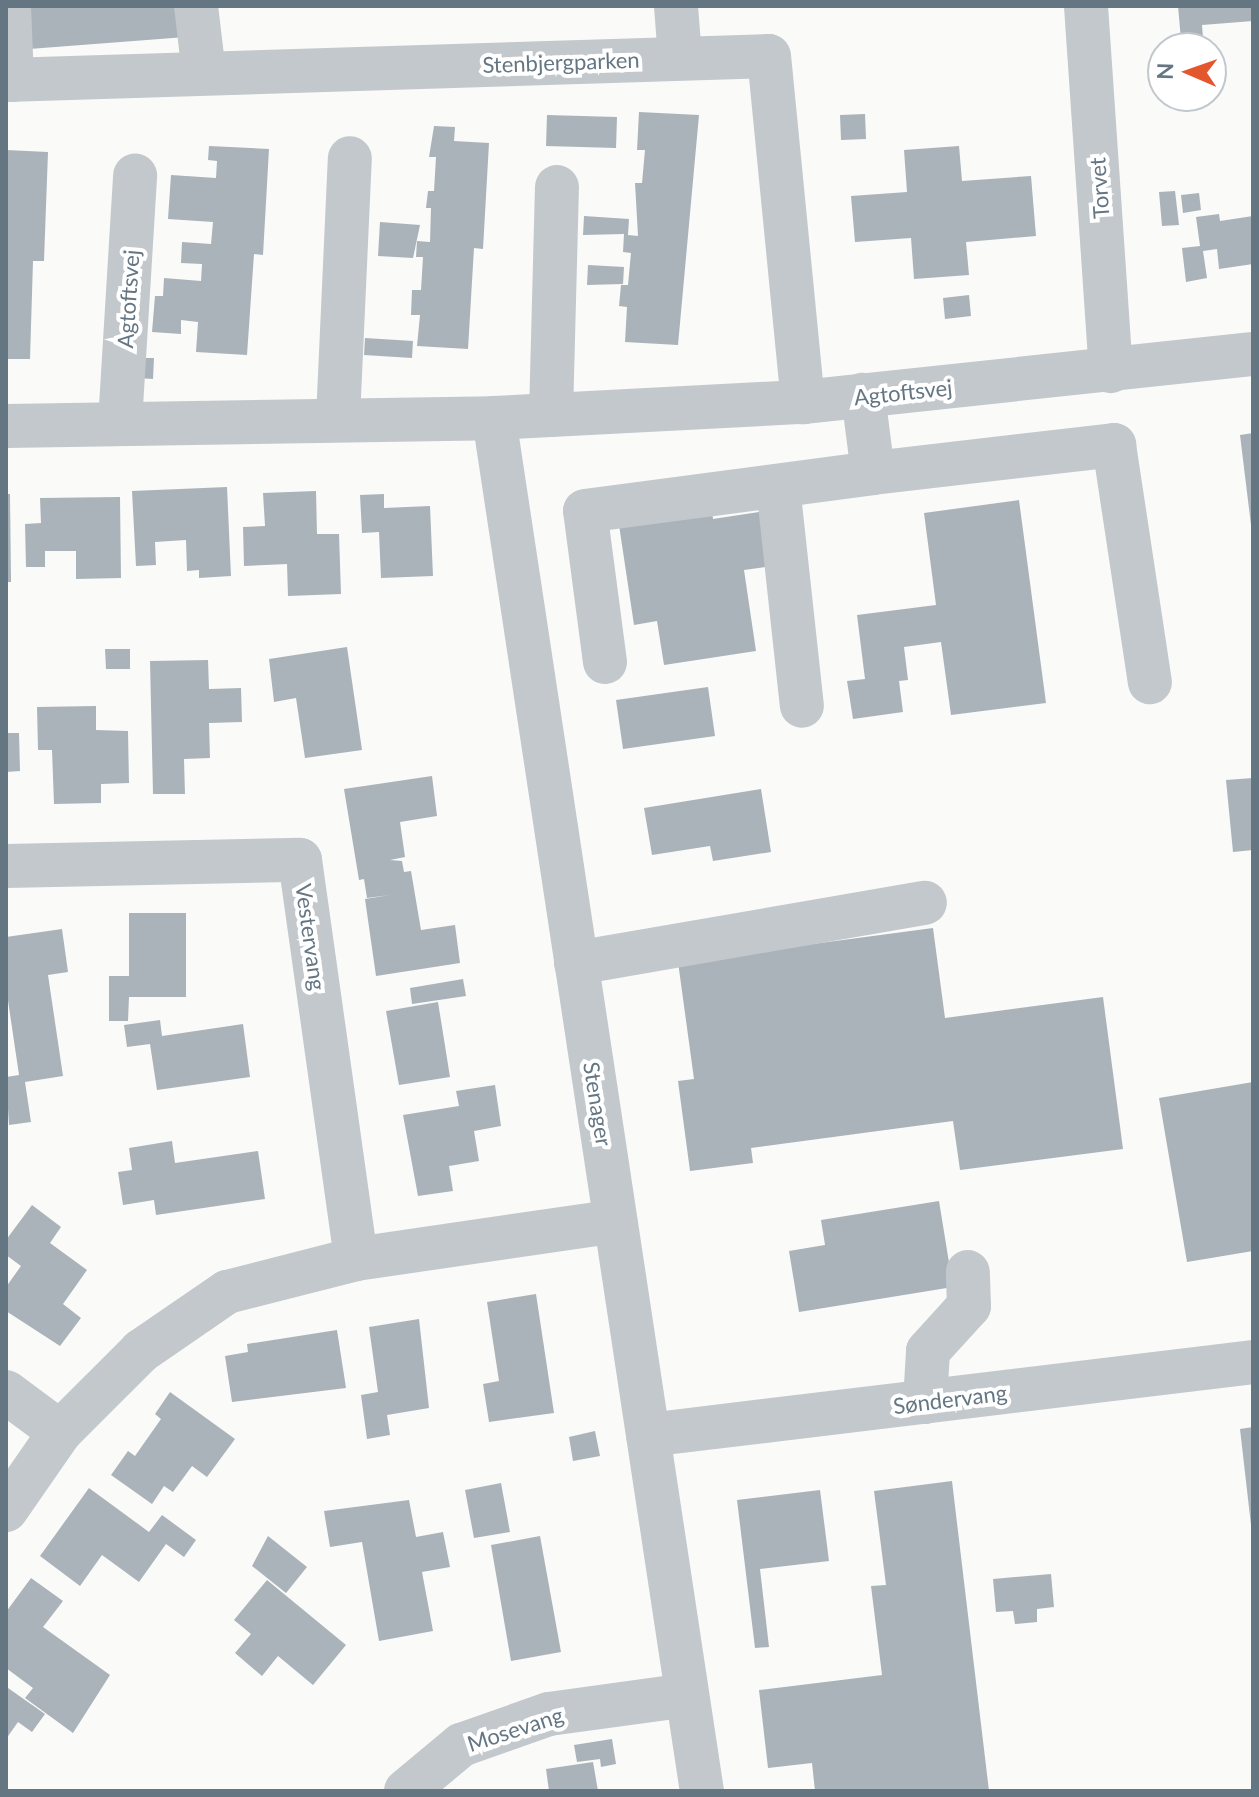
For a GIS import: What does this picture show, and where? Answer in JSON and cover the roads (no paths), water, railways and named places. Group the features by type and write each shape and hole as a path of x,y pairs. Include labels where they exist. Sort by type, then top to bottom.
{"street":[{"path":"9,6 9,80"},
{"path":"196,6 204,73"},
{"path":"676,6 680,58"},
{"name":"Torvet","path":"1086,6 1111,371"},
{"name":"Stenbjergparken","path":"9,80 769,56 803,402"},
{"path":"338,419 350,158"},
{"name":"Agtoftsvej","path":"120,423 135,175"},
{"path":"551,415 557,187"},
{"name":"Agtoftsvej","path":"6,426 494,418 803,402 1253,354"},
{"path":"863,395 873,473"},
{"name":"Stenager","path":"494,418 702,1791"},
{"path":"605,662 585,511 1114,445 1150,682"},
{"path":"778,486 802,706"},
{"name":"Vestervang","path":"6,866 300,860 356,1259"},
{"path":"576,963 925,903"},
{"path":"6,1510 60,1432 141,1351 227,1292 356,1259 615,1221"},
{"path":"925,1402 928,1351 969,1306 968,1272"},
{"name":"Søndervang","path":"648,1435 1253,1362"},
{"path":"6,1392 60,1432"},
{"name":"Mosevang","path":"406,1791 461,1745 549,1714 687,1695"}]}
